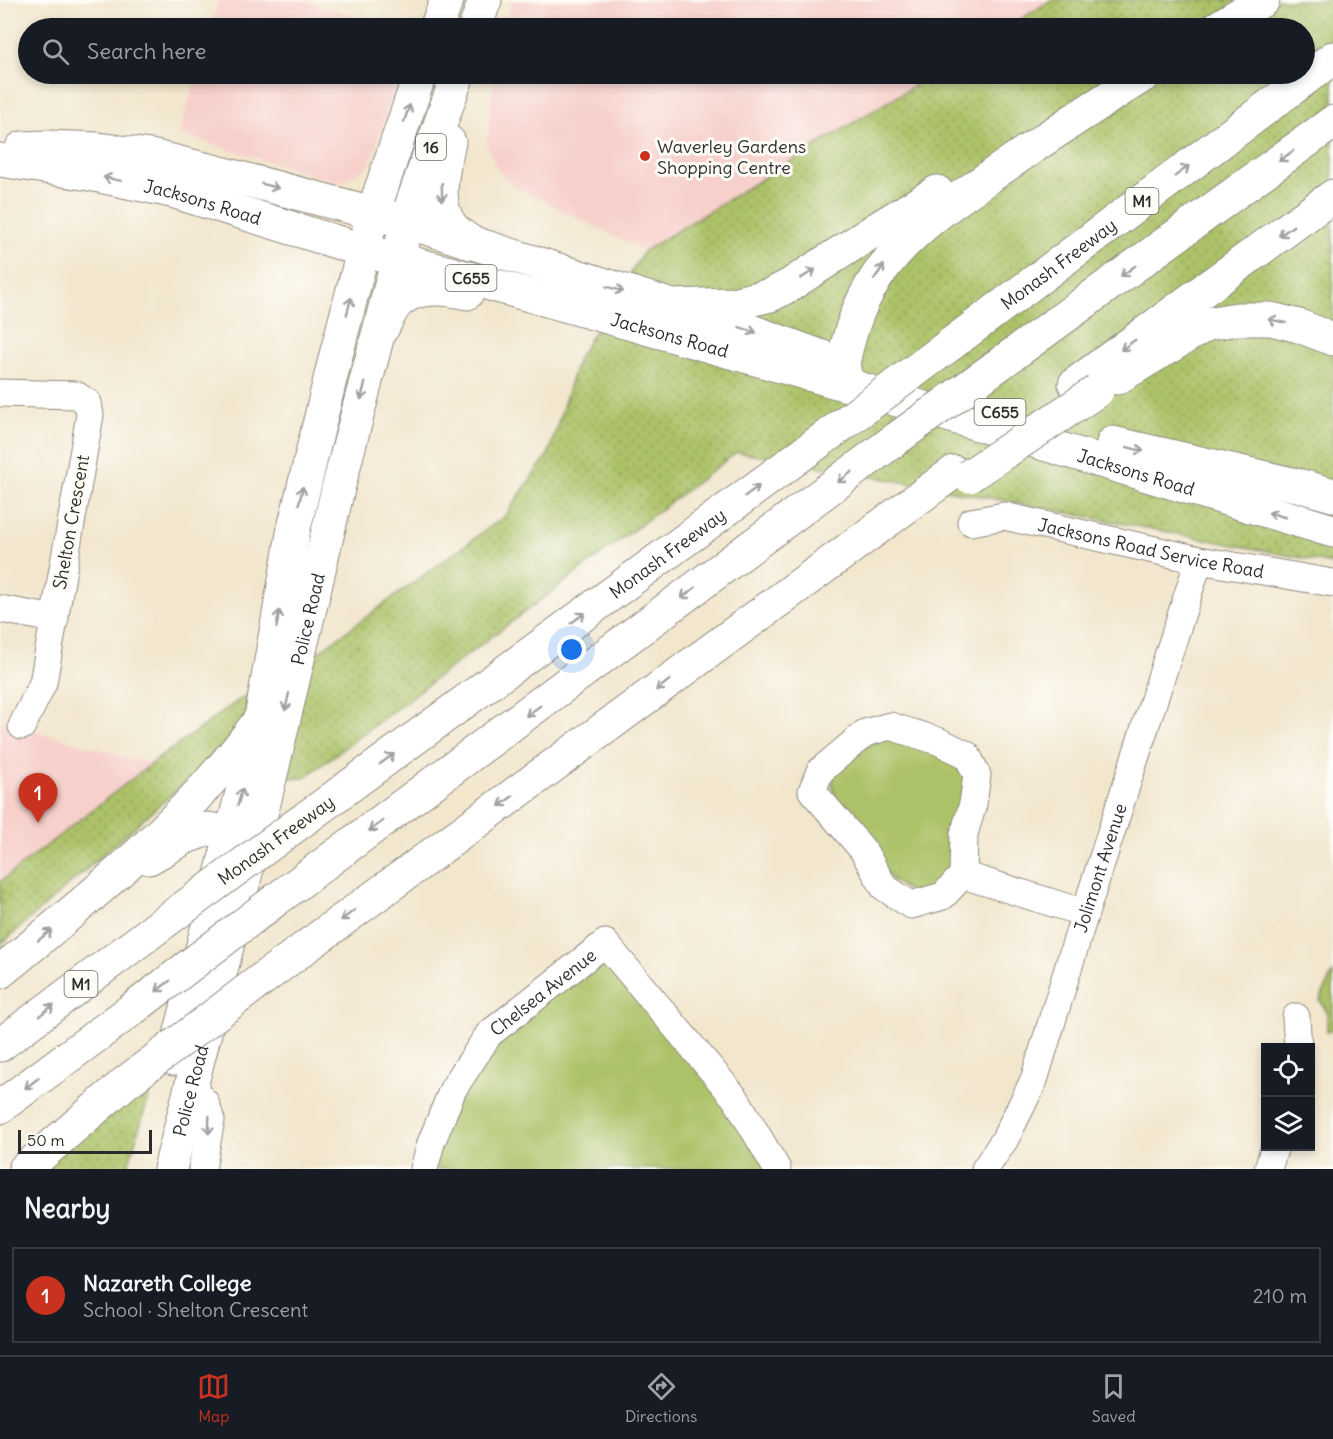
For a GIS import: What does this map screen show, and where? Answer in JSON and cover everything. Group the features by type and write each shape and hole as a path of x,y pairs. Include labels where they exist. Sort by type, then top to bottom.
{"main road":[{"path":"440,18 447,0"},
{"path":"480,18 486,0"},
{"path":"1233,18 1263,0"},
{"name":"Monash Freeway","path":"1315,71 1333,58"},
{"name":"Police Road","path":"170,1169 190,1087 242,835 294,528 362,250 417,84"},
{"name":"Police Road","path":"147,1169 338,489 414,195 454,84"},
{"path":"464,84 442,174 443,207 452,227 471,243"},
{"path":"846,376 852,325 874,280 894,252 926,222 1078,116 1130,84"},
{"name":"Monash Freeway","path":"0,1045 831,433 1298,84"},
{"path":"672,306 732,304 771,295 967,175 1078,116"},
{"path":"0,1107 892,442 1333,122"},
{"name":"Jacksons Road","path":"0,150 78,148 151,156 407,222 751,331 846,376 1333,531"},
{"name":"Jacksons Road","path":"0,160 95,175 172,191 362,250 543,299 1073,433 1333,495"},
{"path":"25,1169 125,1083 394,881 590,741 710,650 796,597 961,474 1086,387 1333,196"},
{"path":"378,334 398,302 425,289 448,289 495,298 543,299"},
{"path":"1086,387 1207,324 1237,319 1271,319 1299,326 1333,339"},
{"path":"294,528 299,544 303,547 310,545 314,540 320,516 338,489"},
{"path":"0,972 109,883 210,782 261,718"},
{"path":"109,883 186,837 208,829 242,835"}],"street":[{"name":"Shelton Crescent","path":"0,393 76,395 88,403 90,415 43,684 22,726"},
{"name":"Jacksons Road Service Road","path":"971,522 1004,516 1199,560 1333,583"},
{"name":"Jolimont Avenue","path":"985,1169 1005,1139 1034,1080 1085,913 1199,560"},
{"path":"0,609 55,619"},
{"path":"890,726 938,741 967,755 976,775 972,804 964,834 963,875 943,896 911,905 884,887 863,850 812,791 820,771 865,733 890,726"},
{"path":"963,875 1085,913"},
{"name":"Chelsea Avenue","path":"424,1169 431,1143 453,1089 489,1034 605,943 736,1099 777,1169"},
{"path":"1296,1017 1298,1043"},
{"path":"190,1087 205,1102 211,1120 202,1169"},
{"path":"1268,1169 1273,1151"}],"shaded area":[{"path":"219,0 300,0 361,18 213,18"},
{"path":"513,0 1052,0 1022,18 506,18"},
{"path":"194,84 397,84 369,166 339,183 179,134"},
{"name":"Waverley Gardens Shopping Centre","path":"493,84 917,84 644,251 511,185 496,167 487,145"},
{"path":"0,721 151,764 0,882"}],"green space":[{"path":"1052,0 1333,0 1333,564 737,452 304,778 189,779 0,945 0,882 151,764 236,702 318,652 505,516 549,453 578,358 644,251 917,84 1315,84 1315,18 1022,18"},
{"path":"881,737 932,749 967,776 948,883 932,890 913,892 892,880 836,805 832,782 840,764"},
{"path":"605,943 777,1169 424,1169 489,1034"},
{"path":"1333,972 1333,1030 1327,1032 1327,1012 1320,1000"},
{"path":"155,1076 127,1169 85,1167 82,1169 42,1169"}],"place":[{"name":"Waverley Gardens Shopping Centre","path":"645,156"},
{"name":"Nazareth College","path":"38,823"}]}
